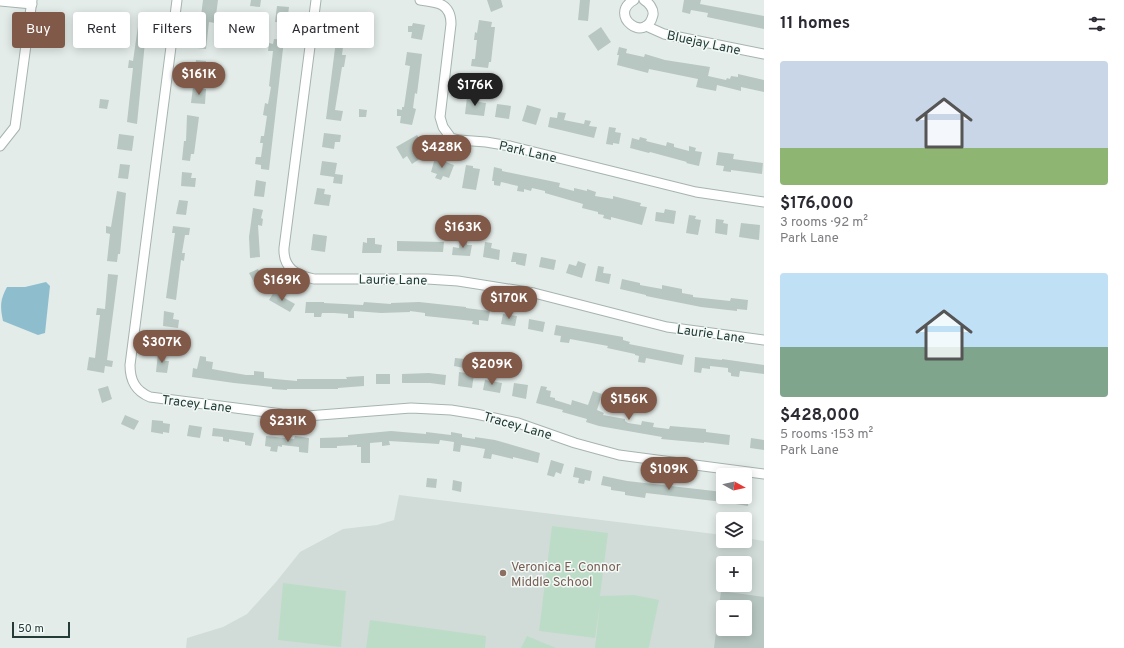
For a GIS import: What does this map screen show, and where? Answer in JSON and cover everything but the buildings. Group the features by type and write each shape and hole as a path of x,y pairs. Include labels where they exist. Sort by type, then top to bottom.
{"street":[{"name":"Tracey Lane","path":"177,0 130,365 131,379 139,391 150,397 308,416 411,408 451,410 518,423 575,443 619,455 678,464 764,474"},
{"name":"Laurie Lane","path":"316,0 284,248 284,258 286,263 294,271 302,276 314,278 427,279 478,284 548,296 667,327 764,340"},
{"name":"Park Lane","path":"420,0 441,4 447,9 450,16 451,24 440,117 443,127 451,138 510,146 696,192 764,202"},
{"name":"Bluejay Lane","path":"634,0 628,4 626,9 626,17 627,21 636,28 646,26 664,34 764,54"},
{"name":"Bluejay Lane","path":"644,0 652,7 654,12 653,17 646,26"},
{"path":"0,1 32,2 15,127 0,146"}],"shaded area":[{"name":"Veronica E. Connor Middle School","path":"399,495 716,534 716,548 752,548 752,539 764,541 764,648 186,648 187,638 223,627 247,614 276,582 300,552 343,529 377,525 394,520"}],"green space":[{"path":"552,526 608,533 600,596 634,595 659,600 648,648 595,648 600,604 595,638 539,631"},
{"path":"283,583 346,591 341,647 278,640"},
{"path":"370,620 486,636 485,648 366,648"},
{"path":"527,636 556,648 521,648"}],"water":[{"path":"46,282 50,286 45,333 38,335 3,321 1,303 7,287 25,287"}],"place":[{"name":"Veronica E. Connor Middle School","path":"503,573"}]}
